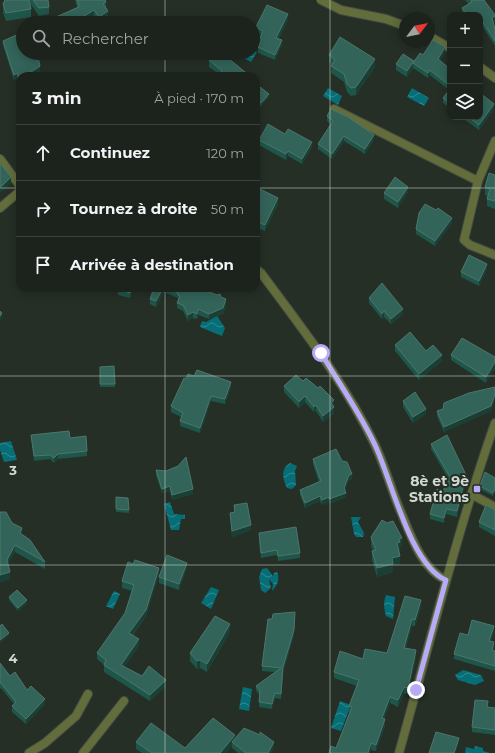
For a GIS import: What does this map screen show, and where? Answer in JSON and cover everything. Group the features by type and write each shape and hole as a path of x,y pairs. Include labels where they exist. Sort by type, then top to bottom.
{"street":[{"path":"320,0 341,10 386,19 399,24"},
{"path":"435,39 447,46"},
{"path":"483,69 495,78"},
{"path":"334,109 478,181"},
{"path":"495,141 478,181 464,240 470,245 495,255"},
{"path":"0,159 16,181"},
{"path":"0,208 16,194"},
{"path":"260,272 321,353 355,408 376,445 397,503 414,540 432,571 446,580"},
{"path":"399,753 471,494 495,423"},
{"path":"471,494 495,507"},
{"path":"29,753 45,743 76,716 88,694"},
{"path":"83,753 124,701"}],"water":[{"path":"328,88 342,96 338,105 323,96"},
{"path":"412,88 429,98 424,106 407,97"},
{"path":"217,316 225,328 222,336 200,327 202,321 206,322"},
{"path":"11,441 17,460 4,462 0,450 0,443"},
{"path":"290,463 297,466 295,471 296,485 292,489 287,488 283,474 285,468"},
{"path":"170,502 174,514 185,515 185,519 181,519 179,530 171,530 164,504"},
{"path":"351,517 361,517 358,522 364,533 363,537 356,537 354,534"},
{"path":"267,568 273,576 274,573 277,572 278,582 272,591 273,584 269,579 271,588 265,593 261,590 259,577 262,569"},
{"path":"211,587 219,590 211,609 201,603"},
{"path":"114,591 120,594 113,609 106,606"},
{"path":"386,595 395,597 393,619 386,616 384,601"},
{"path":"463,670 481,675 484,681 475,685 458,680 455,675"},
{"path":"243,687 252,689 249,711 239,709"},
{"path":"340,701 351,705 341,731 331,728"},
{"path":"475,746 483,748 483,751 490,753 465,753 466,747 474,749"}],"building":[{"path":"5,0 29,0 31,9 6,13 3,4"},
{"path":"33,0 48,0 49,7 39,8"},
{"path":"77,0 105,0 106,2 103,4 108,11 100,16 98,16 94,10 84,16 58,16 79,7"},
{"path":"471,0 484,0 495,15 492,18 495,29 495,41 483,22 483,12 465,12 462,8 472,2"},
{"path":"267,5 288,14 276,38 282,40 275,55 260,48 262,39 260,38 263,31 260,29 260,19"},
{"path":"16,35 16,60 39,60 40,66 31,72 16,72 14,75 3,41"},
{"path":"340,37 375,59 356,87 351,88 347,84 344,74 331,66 335,60 329,55"},
{"path":"435,41 445,47 438,59 447,66 447,84 430,70 428,73 413,63 420,53 423,55 428,48 435,48"},
{"path":"403,54 414,61 407,71 396,64"},
{"path":"209,60 230,60 245,72 221,72 222,71"},
{"path":"260,87 269,94 261,103 260,102"},
{"path":"447,93 447,101 443,98"},
{"path":"483,95 494,104 483,119"},
{"path":"331,109 348,117 374,135 365,149 344,136 332,154 318,144 333,121 327,116"},
{"path":"472,120 483,120 479,125"},
{"path":"268,124 285,134 288,129 312,142 302,159 288,151 286,154 260,141"},
{"path":"0,163 11,177 0,187"},
{"path":"489,173 495,175 495,201 487,199 490,189 485,187"},
{"path":"395,177 408,187 398,202 384,193"},
{"path":"260,189 278,198 265,225 260,223"},
{"path":"425,204 436,210 438,208 452,218 435,241 416,229 419,213"},
{"path":"469,255 487,264 479,281 461,272"},
{"path":"382,283 403,309 391,319 384,311 382,314 369,298"},
{"path":"153,292 161,292 156,301 150,299"},
{"path":"176,292 209,292 217,295 220,294 221,297 226,299 223,308 209,314 198,309 197,314 193,312 188,315 183,305 177,303 180,296"},
{"path":"410,332 426,351 433,345 442,355 419,374 395,345"},
{"path":"462,338 495,357 495,362 486,377 451,355"},
{"path":"114,366 115,384 100,384 100,367"},
{"path":"197,370 231,382 225,399 211,396 200,428 180,421 183,413 171,406 184,378 186,379 188,374 194,376"},
{"path":"296,375 303,381 306,378 318,388 320,386 334,400 331,403 334,407 323,416 316,405 314,407 305,396 299,402 284,386"},
{"path":"495,387 495,394 491,406 444,427 437,411 443,409 444,403 469,393"},
{"path":"415,392 426,409 413,417 403,401"},
{"path":"69,431 70,438 86,436 87,451 58,454 54,458 50,455 34,456 31,435"},
{"path":"447,435 466,475 457,511 446,509 444,518 430,514 437,489 443,491 450,477 431,444"},
{"path":"336,449 342,461 347,462 352,474 349,475 344,488 346,493 322,500 320,496 305,503 300,490 321,481 313,459"},
{"path":"186,457 193,489 172,495 170,486 162,489 156,470 166,471 178,466"},
{"path":"485,472 495,478 495,489 493,493 480,486"},
{"path":"116,497 128,498 129,510 116,509"},
{"path":"247,503 251,525 232,531 230,513 235,512 234,505"},
{"path":"486,505 495,510 495,530 479,522"},
{"path":"0,512 6,512 12,523 22,528 20,533 30,540 45,562 15,545 7,560 10,572 0,575"},
{"path":"382,520 387,523 393,521 402,538 399,539 400,542 397,543 400,556 392,558 393,564 377,568 372,551 376,550 371,537"},
{"path":"296,527 300,553 278,556 277,550 261,553 259,533"},
{"path":"167,555 187,563 179,584 159,577"},
{"path":"135,560 159,568 146,610 129,633 139,639 121,665 142,676 149,666 166,680 150,695 104,665 106,660 97,653 125,613 134,585 122,581 128,562 133,564"},
{"path":"17,590 27,600 18,608 9,597"},
{"path":"405,596 421,600 415,620 412,619 404,648 416,650 408,688 404,687 398,700 390,697 382,718 385,719 376,745 371,743 368,753 329,753 331,746 336,748 352,707 349,706 359,680 334,672 340,651 363,659 365,649 387,653"},
{"path":"295,612 294,630 283,667 281,694 275,693 272,704 259,702 260,691 256,686 281,668 262,666 268,619 272,619 273,614"},
{"path":"215,616 230,624 207,664 200,660 197,661 190,653"},
{"path":"472,620 494,626 489,641 494,642 492,650 495,651 495,666 454,654 460,633 468,635"},
{"path":"2,624 9,633 0,640 0,626"},
{"path":"0,663 10,676 15,672 27,690 31,686 45,699 26,719 12,706 16,702 0,683"},
{"path":"475,700 488,701 487,707 495,708 495,730 472,727"},
{"path":"213,718 235,735 220,753 152,753 136,742 151,723 185,748"},
{"path":"244,728 260,735 260,732 274,742 268,753 246,753 232,742"},
{"path":"436,732 459,738 454,753 429,753"}],"place":[{"name":"8è et 9è Stations","path":"477,489"}],"route":[{"path":"321,353 376,445 397,503 422,556 432,571 439,577 446,580 416,690"}]}
